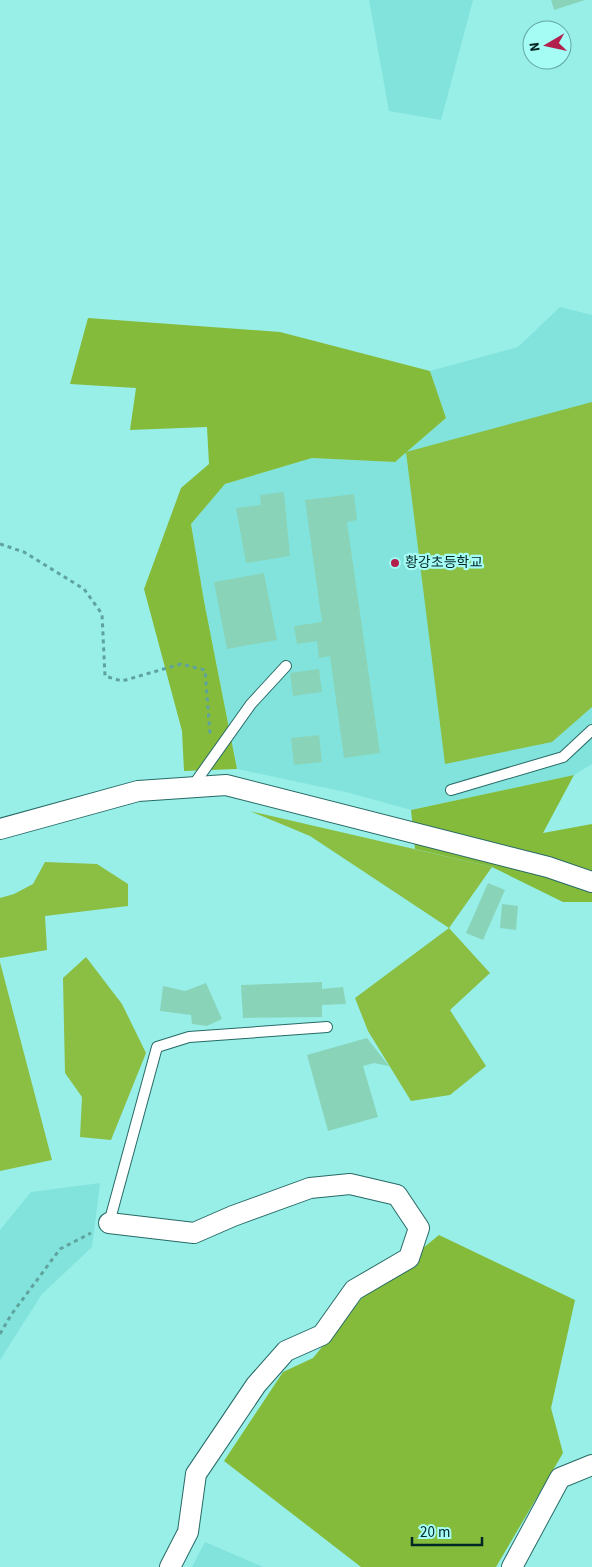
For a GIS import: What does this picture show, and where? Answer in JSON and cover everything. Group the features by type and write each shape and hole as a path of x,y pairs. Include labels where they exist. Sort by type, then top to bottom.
{"street":[{"path":"0,829 138,791 226,785 548,867 592,882"},
{"path":"109,1223 194,1233 233,1216 310,1188 350,1184 397,1195 419,1228 409,1258 354,1290 322,1335 286,1351 256,1384 196,1474 188,1532 170,1567"},
{"path":"512,1567 560,1478 592,1465"}],"lane":[{"path":"191,788 251,704 286,666"},
{"path":"451,790 563,757 592,730"},
{"path":"109,1223 158,1047 189,1037 327,1027"}],"path":[{"path":"0,544 24,552 84,589 102,614 105,676 122,681 181,664 205,670 211,759"},
{"path":"0,1334 11,1314 60,1249 109,1223"}],"shaded area":[{"path":"369,0 473,0 441,120 389,111"},
{"name":"황강초등학교","path":"560,307 592,315 592,764 574,775 411,810 350,793 237,769 191,524 225,484 312,458 395,462 446,418 430,371 518,347"},
{"path":"100,1183 92,1247 42,1294 0,1360 0,1230 31,1192"},
{"path":"205,1542 263,1567 192,1567"}],"green space":[{"path":"88,318 280,332 430,371 446,418 395,462 312,458 225,484 191,524 237,769 184,771 182,731 144,589 181,488 209,464 207,427 130,430 136,388 70,384"},
{"path":"592,402 592,707 552,742 445,764 406,452"},
{"path":"574,775 543,833 592,824 592,902 563,902 492,867 415,849 411,810"},
{"path":"250,811 492,867 449,928 310,836"},
{"path":"45,862 97,864 128,884 128,906 45,916 47,950 0,958 0,898 14,894 33,884"},
{"path":"449,928 490,973 450,1010 486,1066 450,1095 411,1101 368,1031 355,998"},
{"path":"86,957 122,1004 146,1053 111,1140 80,1137 82,1097 65,1073 63,978"},
{"path":"0,962 52,1160 0,1171"},
{"path":"439,1235 575,1300 551,1408 563,1453 496,1567 361,1567 224,1461 283,1372 313,1358 362,1298"}],"building":[{"path":"551,0 585,0 554,10"},
{"path":"284,492 290,556 246,563 236,508 261,505 260,495"},
{"path":"354,494 357,520 347,522 380,753 344,758 330,656 319,658 317,641 297,644 294,626 322,622 305,500"},
{"path":"264,573 277,640 227,649 214,582"},
{"path":"319,669 322,692 293,696 290,673"},
{"path":"319,735 322,762 294,765 291,738"},
{"path":"488,883 505,890 483,940 466,933"},
{"path":"502,904 518,906 516,930 500,928"},
{"path":"322,982 322,989 343,987 346,1004 322,1005 322,1017 243,1018 241,985"},
{"path":"206,983 222,1019 207,1026 192,1024 191,1015 160,1011 163,986 185,991"},
{"path":"367,1038 389,1066 374,1063 363,1066 378,1117 328,1131 307,1055"}],"place":[{"name":"황강초등학교","path":"395,563"}]}
